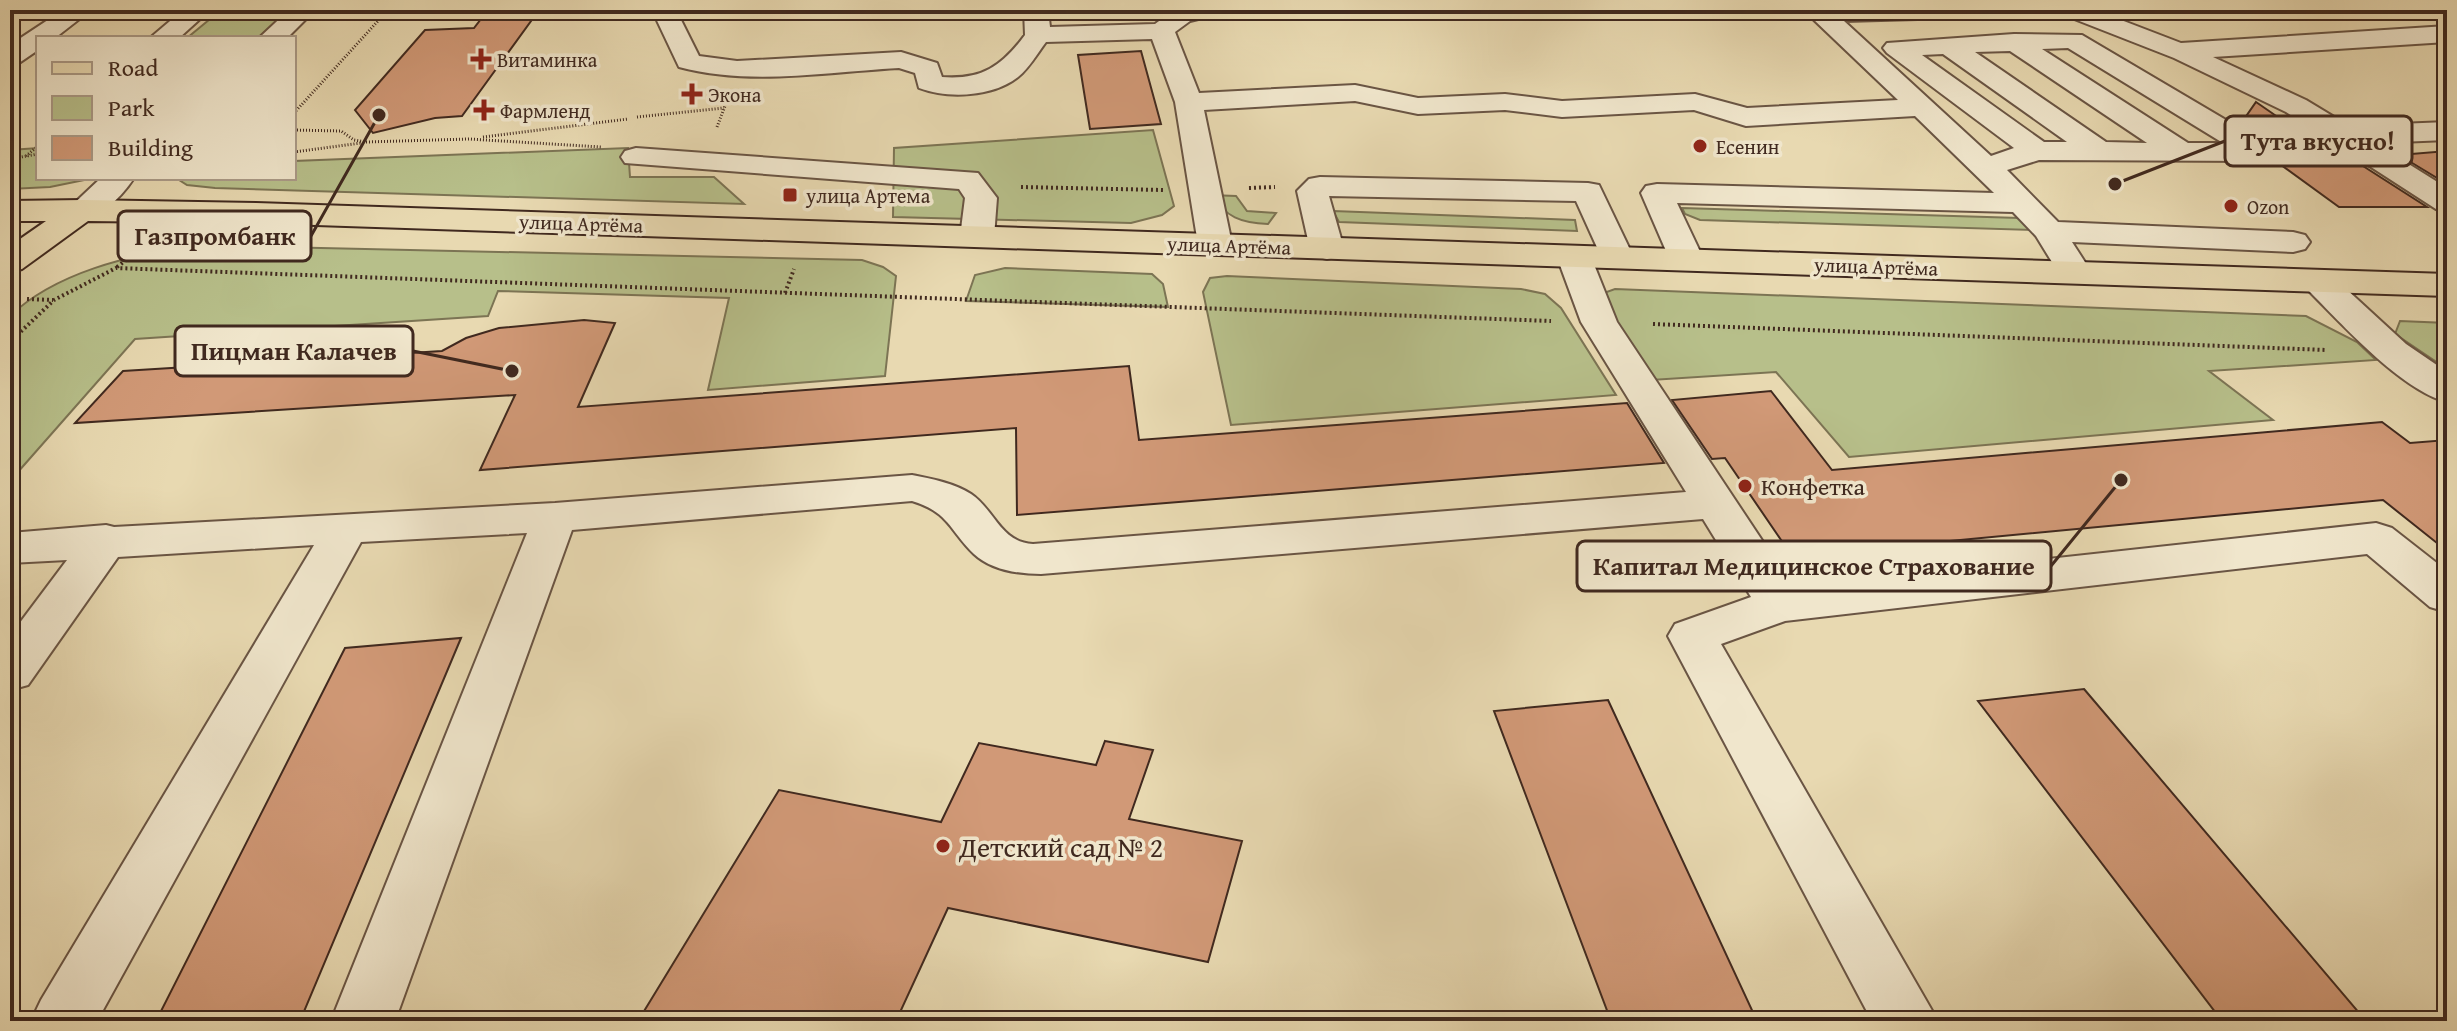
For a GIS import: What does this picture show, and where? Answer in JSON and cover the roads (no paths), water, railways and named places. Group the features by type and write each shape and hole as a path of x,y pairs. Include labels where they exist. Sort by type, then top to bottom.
{"main road":[{"name":"улица Артёма","path":"10,211 83,210 1215,244 2447,285"},
{"path":"10,262 83,210"}],"street":[{"path":"41,36 79,10"},
{"path":"166,36 198,10"},
{"path":"274,36 303,10"},
{"path":"664,10 688,61 737,69 901,60 928,69 929,82 935,85 982,85 1013,70 1037,23 1162,31"},
{"path":"1162,31 1170,20 1186,13 1206,10"},
{"path":"1991,10 1822,14 1986,167 2049,231 2075,273"},
{"path":"2073,10 2178,51 2296,106 2447,202"},
{"path":"1162,31 1189,102 1215,244"},
{"path":"2178,51 2447,34"},
{"path":"10,57 36,39"},
{"path":"1986,167 2037,151 2259,152 2073,40 1896,48 2037,151"},
{"path":"2014,42 2180,151"},
{"path":"1949,46 2099,151"},
{"path":"1189,102 1355,93 1418,106 1505,102 1562,109 1695,102 1746,117 1922,107"},
{"path":"2343,135 2447,131"},
{"path":"622,152 705,162 967,180 978,187 983,199 977,237"},
{"path":"83,210 117,180"},
{"path":"1327,249 1313,198 1313,191 1320,186 1588,192 1617,258"},
{"path":"1687,260 1657,193 2021,203"},
{"path":"2049,231 2293,242"},
{"path":"1574,257 1599,322 1780,605"},
{"path":"2320,283 2393,352 2447,390"},
{"path":"10,548 106,540 555,517 912,488 944,496 966,513 986,541 1004,553 1027,558 1065,558 1715,504"},
{"path":"363,1021 555,517"},
{"path":"63,1021 347,528"},
{"path":"1906,1021 1692,636 1780,605 2376,538 2447,596"},
{"path":"10,672 106,540"}],"place":[{"name":"Витаминка","path":"481,59"},
{"name":"Экона","path":"692,94"},
{"name":"Фармленд","path":"484,110"},
{"name":"Газпромбанк","path":"379,115"},
{"name":"Есенин","path":"1700,146"},
{"name":"Тута вкусно!","path":"2115,184"},
{"name":"улица Артема","path":"790,195"},
{"name":"Ozon","path":"2231,206"},
{"name":"Пицман Калачев","path":"512,371"},
{"name":"Капитал Медицинское Страхование","path":"2121,480"},
{"name":"Конфетка","path":"1745,486"},
{"name":"Детский сад № 2","path":"943,846"}]}
